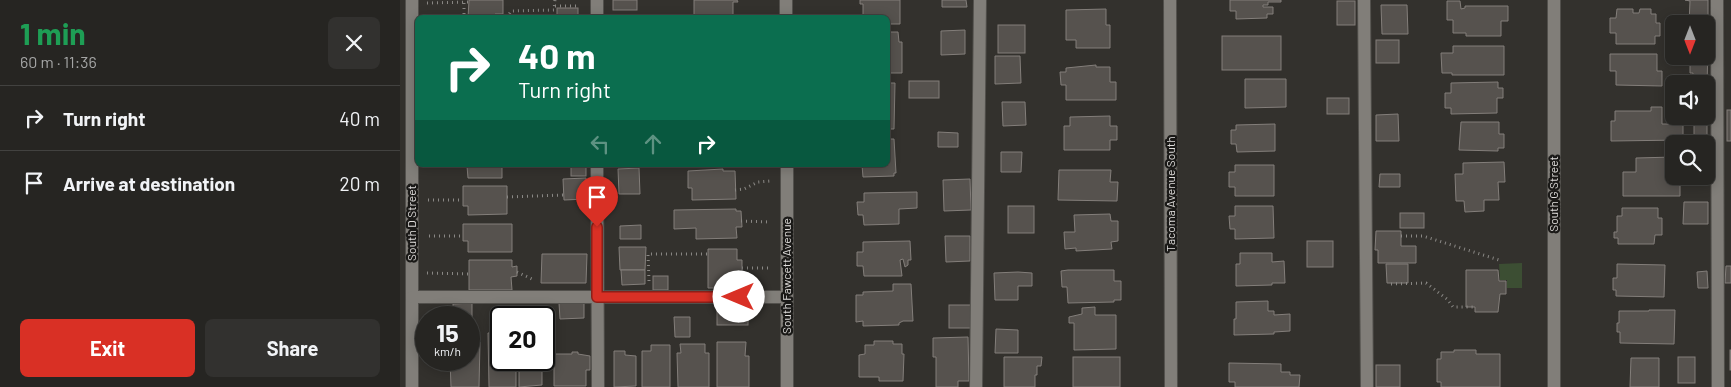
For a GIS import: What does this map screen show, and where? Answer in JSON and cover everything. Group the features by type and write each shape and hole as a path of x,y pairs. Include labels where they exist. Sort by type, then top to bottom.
{"street":[{"path":"786,0 786,15"},
{"path":"976,387 980,0"},
{"name":"Tacoma Avenue South","path":"1170,0 1171,387"},
{"path":"1364,0 1367,387"},
{"name":"South G Street","path":"1554,0 1554,387"},
{"path":"1716,0 1718,387"},
{"name":"South D Street","path":"412,2 412,387"},
{"path":"597,167 598,387"},
{"name":"South Fawcett Avenue","path":"786,167 787,387"},
{"path":"412,297 787,297"}],"path":[{"path":"509,15 511,11 554,10 556,0"},
{"path":"412,2 469,2"},
{"path":"464,3 464,15"},
{"path":"555,6 597,8"},
{"path":"735,190 744,189 758,182 786,181"},
{"path":"507,197 563,195"},
{"path":"412,200 462,200"},
{"path":"741,221 786,222"},
{"path":"412,236 463,236"},
{"path":"1401,236 1423,236 1499,260"},
{"path":"650,297 647,277 648,254 708,254"},
{"path":"742,268 787,268"},
{"path":"517,272 533,279"},
{"path":"412,273 469,274"},
{"path":"1391,284 1426,283 1453,307 1475,307"}],"green space":[{"path":"1522,263 1522,288 1507,288 1507,280 1500,280 1499,264"}],"building":[{"path":"469,0 503,0 503,14 468,15"},
{"path":"613,0 637,0 637,10 613,10"},
{"path":"694,0 737,0 738,2 733,2 733,15 694,15"},
{"path":"860,0 900,0 900,24 890,24 890,15 863,15 863,4 860,4"},
{"path":"942,0 966,0 967,7 942,7"},
{"path":"1230,0 1281,0 1281,2 1268,2 1268,5 1263,5 1263,7 1273,7 1273,14 1267,14 1267,18 1236,19 1236,11 1230,11"},
{"path":"1685,0 1708,0 1708,15 1689,15 1690,1"},
{"path":"1337,1 1355,1 1355,25 1337,25"},
{"path":"1447,1 1460,1 1461,9 1465,8 1465,6 1508,6 1508,21 1501,21 1501,36 1466,36 1466,33 1453,33 1453,20 1447,20"},
{"path":"1381,5 1407,5 1408,34 1382,34"},
{"path":"557,8 578,8 578,15 557,15"},
{"path":"1106,9 1106,25 1110,25 1110,48 1076,48 1076,40 1066,40 1066,10"},
{"path":"1617,9 1633,9 1633,13 1639,13 1640,9 1651,9 1651,14 1656,14 1656,23 1660,23 1660,36 1655,36 1655,44 1616,44 1616,33 1610,33 1610,18 1616,18"},
{"path":"998,25 1025,25 1025,53 998,53"},
{"path":"965,30 965,54 941,55 941,31"},
{"path":"890,32 898,32 899,42 902,42 902,73 890,73"},
{"path":"1222,36 1281,36 1281,70 1222,70"},
{"path":"1376,40 1399,40 1399,63 1376,63"},
{"path":"1453,46 1504,46 1504,75 1452,75 1452,73 1442,73 1441,53 1453,53"},
{"path":"1610,54 1657,54 1657,71 1662,71 1662,86 1616,85 1616,71 1610,71"},
{"path":"995,56 1020,56 1021,83 995,84"},
{"path":"1096,65 1096,67 1110,67 1110,82 1116,82 1116,100 1066,100 1066,85 1061,85 1060,72 1066,72 1066,68"},
{"path":"1690,65 1708,65 1707,75 1693,75 1693,73 1690,73"},
{"path":"1245,79 1286,79 1286,107 1245,108"},
{"path":"909,81 939,81 939,98 909,98"},
{"path":"1498,82 1498,88 1503,88 1503,98 1497,98 1497,113 1451,114 1451,108 1445,108 1445,93 1451,93 1451,83"},
{"path":"890,83 895,83 894,129 890,129"},
{"path":"1327,98 1349,98 1349,114 1327,114"},
{"path":"1002,102 1025,102 1026,125 1003,126"},
{"path":"1651,107 1662,107 1662,124 1683,125 1683,135 1665,135 1665,140 1611,141 1611,121 1615,121 1615,111 1651,111"},
{"path":"1727,110 1731,110 1731,141 1727,141"},
{"path":"1398,114 1399,141 1376,141 1376,115"},
{"path":"1110,116 1110,126 1117,126 1117,140 1110,140 1110,150 1064,150 1064,126 1070,126 1070,117"},
{"path":"1461,122 1499,122 1499,134 1504,134 1504,148 1498,148 1498,151 1459,150"},
{"path":"1275,124 1275,151 1237,152 1236,144 1231,144 1231,130 1236,130 1236,125"},
{"path":"1694,125 1707,125 1707,135 1694,135"},
{"path":"938,132 958,133 958,147 938,147"},
{"path":"890,139 894,139 896,173 894,173 894,176 863,177 862,167 890,167"},
{"path":"1001,152 1022,152 1021,172 1001,172"},
{"path":"1665,157 1665,185 1680,185 1680,196 1623,196 1623,172 1636,172 1636,158"},
{"path":"1504,162 1505,182 1498,182 1499,200 1484,200 1484,211 1465,212 1464,201 1456,201 1455,174 1463,174 1463,163"},
{"path":"1235,165 1274,165 1274,196 1235,196 1235,187 1229,187 1229,172 1235,172"},
{"path":"467,167 502,167 502,178 468,178"},
{"path":"571,167 586,167 586,176 571,176"},
{"path":"639,168 640,194 619,194 618,169"},
{"path":"723,169 723,171 735,171 736,199 692,200 692,188 688,188 688,171"},
{"path":"1059,170 1111,170 1110,182 1118,182 1117,201 1058,200"},
{"path":"1380,174 1400,174 1400,187 1379,187"},
{"path":"586,178 587,199 564,200 563,179"},
{"path":"970,179 971,210 944,211 943,180"},
{"path":"463,186 507,186 507,214 468,215 468,206 463,206"},
{"path":"917,192 917,208 899,209 899,224 864,225 863,215 858,215 857,202 864,202 864,193"},
{"path":"1684,202 1708,202 1708,224 1683,224"},
{"path":"1008,206 1034,206 1034,233 1008,233"},
{"path":"1235,206 1273,206 1274,238 1235,239 1235,229 1230,229 1229,216 1235,216"},
{"path":"1622,208 1658,208 1658,218 1662,218 1662,235 1655,235 1654,244 1618,244 1618,238 1614,238 1614,232 1617,232 1617,216 1622,216"},
{"path":"736,209 736,211 741,211 742,227 736,227 737,238 696,239 696,228 674,229 674,210"},
{"path":"1400,213 1424,213 1424,228 1400,228"},
{"path":"1110,214 1111,221 1118,221 1118,241 1111,242 1112,249 1076,251 1076,248 1065,249 1064,232 1075,232 1074,215"},
{"path":"463,224 512,224 512,252 468,252 468,241 463,241"},
{"path":"641,225 641,239 620,239 620,226"},
{"path":"1376,231 1401,231 1401,246 1416,246 1416,263 1378,263 1378,250 1375,250"},
{"path":"945,236 970,236 970,261 946,262"},
{"path":"910,241 911,260 908,260 908,265 905,267 903,259 900,260 902,276 864,276 863,266 857,266 857,252 863,252 863,242"},
{"path":"1307,241 1333,241 1333,267 1307,267"},
{"path":"619,247 646,247 645,270 620,270"},
{"path":"708,249 737,249 737,260 742,260 742,277 737,277 737,288 708,288"},
{"path":"1240,253 1272,253 1272,262 1284,261 1285,283 1236,286 1236,264 1240,264"},
{"path":"542,254 587,254 586,283 541,283"},
{"path":"469,260 512,260 512,267 517,266 517,276 511,277 512,290 469,290"},
{"path":"1386,264 1408,264 1408,283 1387,283"},
{"path":"1617,264 1665,265 1664,297 1616,296 1616,290 1613,290 1613,278 1617,278"},
{"path":"1726,266 1731,266 1731,283 1725,283"},
{"path":"621,270 645,270 645,284 622,285"},
{"path":"1114,270 1114,281 1121,281 1121,300 1114,300 1114,302 1068,303 1067,287 1062,287 1061,271"},
{"path":"1466,270 1498,270 1499,281 1506,281 1506,294 1500,294 1498,312 1475,312 1475,307 1466,307"},
{"path":"1707,271 1708,288 1698,288 1697,272"},
{"path":"994,273 1032,273 1032,286 1018,286 1018,300 995,300"},
{"path":"653,276 668,276 668,290 653,290"},
{"path":"893,284 911,284 913,321 903,321 899,325 863,326 863,321 856,322 856,295 863,295 863,292 893,291"},
{"path":"1268,301 1268,311 1274,311 1274,315 1290,314 1290,331 1274,332 1274,334 1234,335 1236,302"},
{"path":"584,302 584,318 560,319 559,303"},
{"path":"472,303 472,306 453,306 453,304"},
{"path":"717,303 748,303 748,325 717,325"},
{"path":"949,305 973,305 973,328 949,328"},
{"path":"1095,307 1095,315 1116,315 1116,349 1074,350 1074,323 1069,323 1069,317 1082,314 1082,308"},
{"path":"1675,310 1674,344 1620,343 1620,332 1617,332 1619,311"},
{"path":"674,317 690,317 690,337 675,337"},
{"path":"996,329 1018,330 1018,353 995,353"},
{"path":"488,333 490,333 490,371 516,371 516,387 489,387"},
{"path":"968,337 969,381 958,381 958,387 936,387 936,357 933,357 933,338"},
{"path":"874,341 893,341 893,344 902,344 902,354 904,354 903,381 879,381 879,377 859,377 859,355 865,354 865,345 874,345"},
{"path":"717,342 746,342 745,356 749,356 749,387 717,387"},
{"path":"680,344 705,344 705,353 709,353 709,387 678,387 677,353 681,353"},
{"path":"651,345 670,345 670,387 642,387 642,351 651,351"},
{"path":"1454,350 1476,350 1476,354 1500,354 1500,387 1441,387 1441,382 1437,382 1437,359 1441,359 1441,352 1454,352"},
{"path":"1731,350 1731,370 1730,370"},
{"path":"614,351 625,351 625,355 636,356 636,386 614,387"},
{"path":"572,352 578,352 578,354 590,356 590,370 586,370 586,386 554,386 555,354 572,354"},
{"path":"1004,357 1042,357 1041,366 1037,366 1035,387 1004,387"},
{"path":"1073,357 1120,357 1120,387 1073,387"},
{"path":"1678,357 1695,357 1695,383 1678,383"},
{"path":"1631,358 1659,358 1659,387 1630,387"},
{"path":"1229,363 1281,364 1281,372 1290,372 1290,375 1300,375 1299,387 1235,387 1235,382 1229,382"},
{"path":"1376,365 1400,365 1400,387 1376,387"},
{"path":"450,371 479,371 479,387 451,387"},
{"path":"519,371 542,371 542,385 519,387"}],"route":[{"path":"597,227 597,297 739,297"}]}
